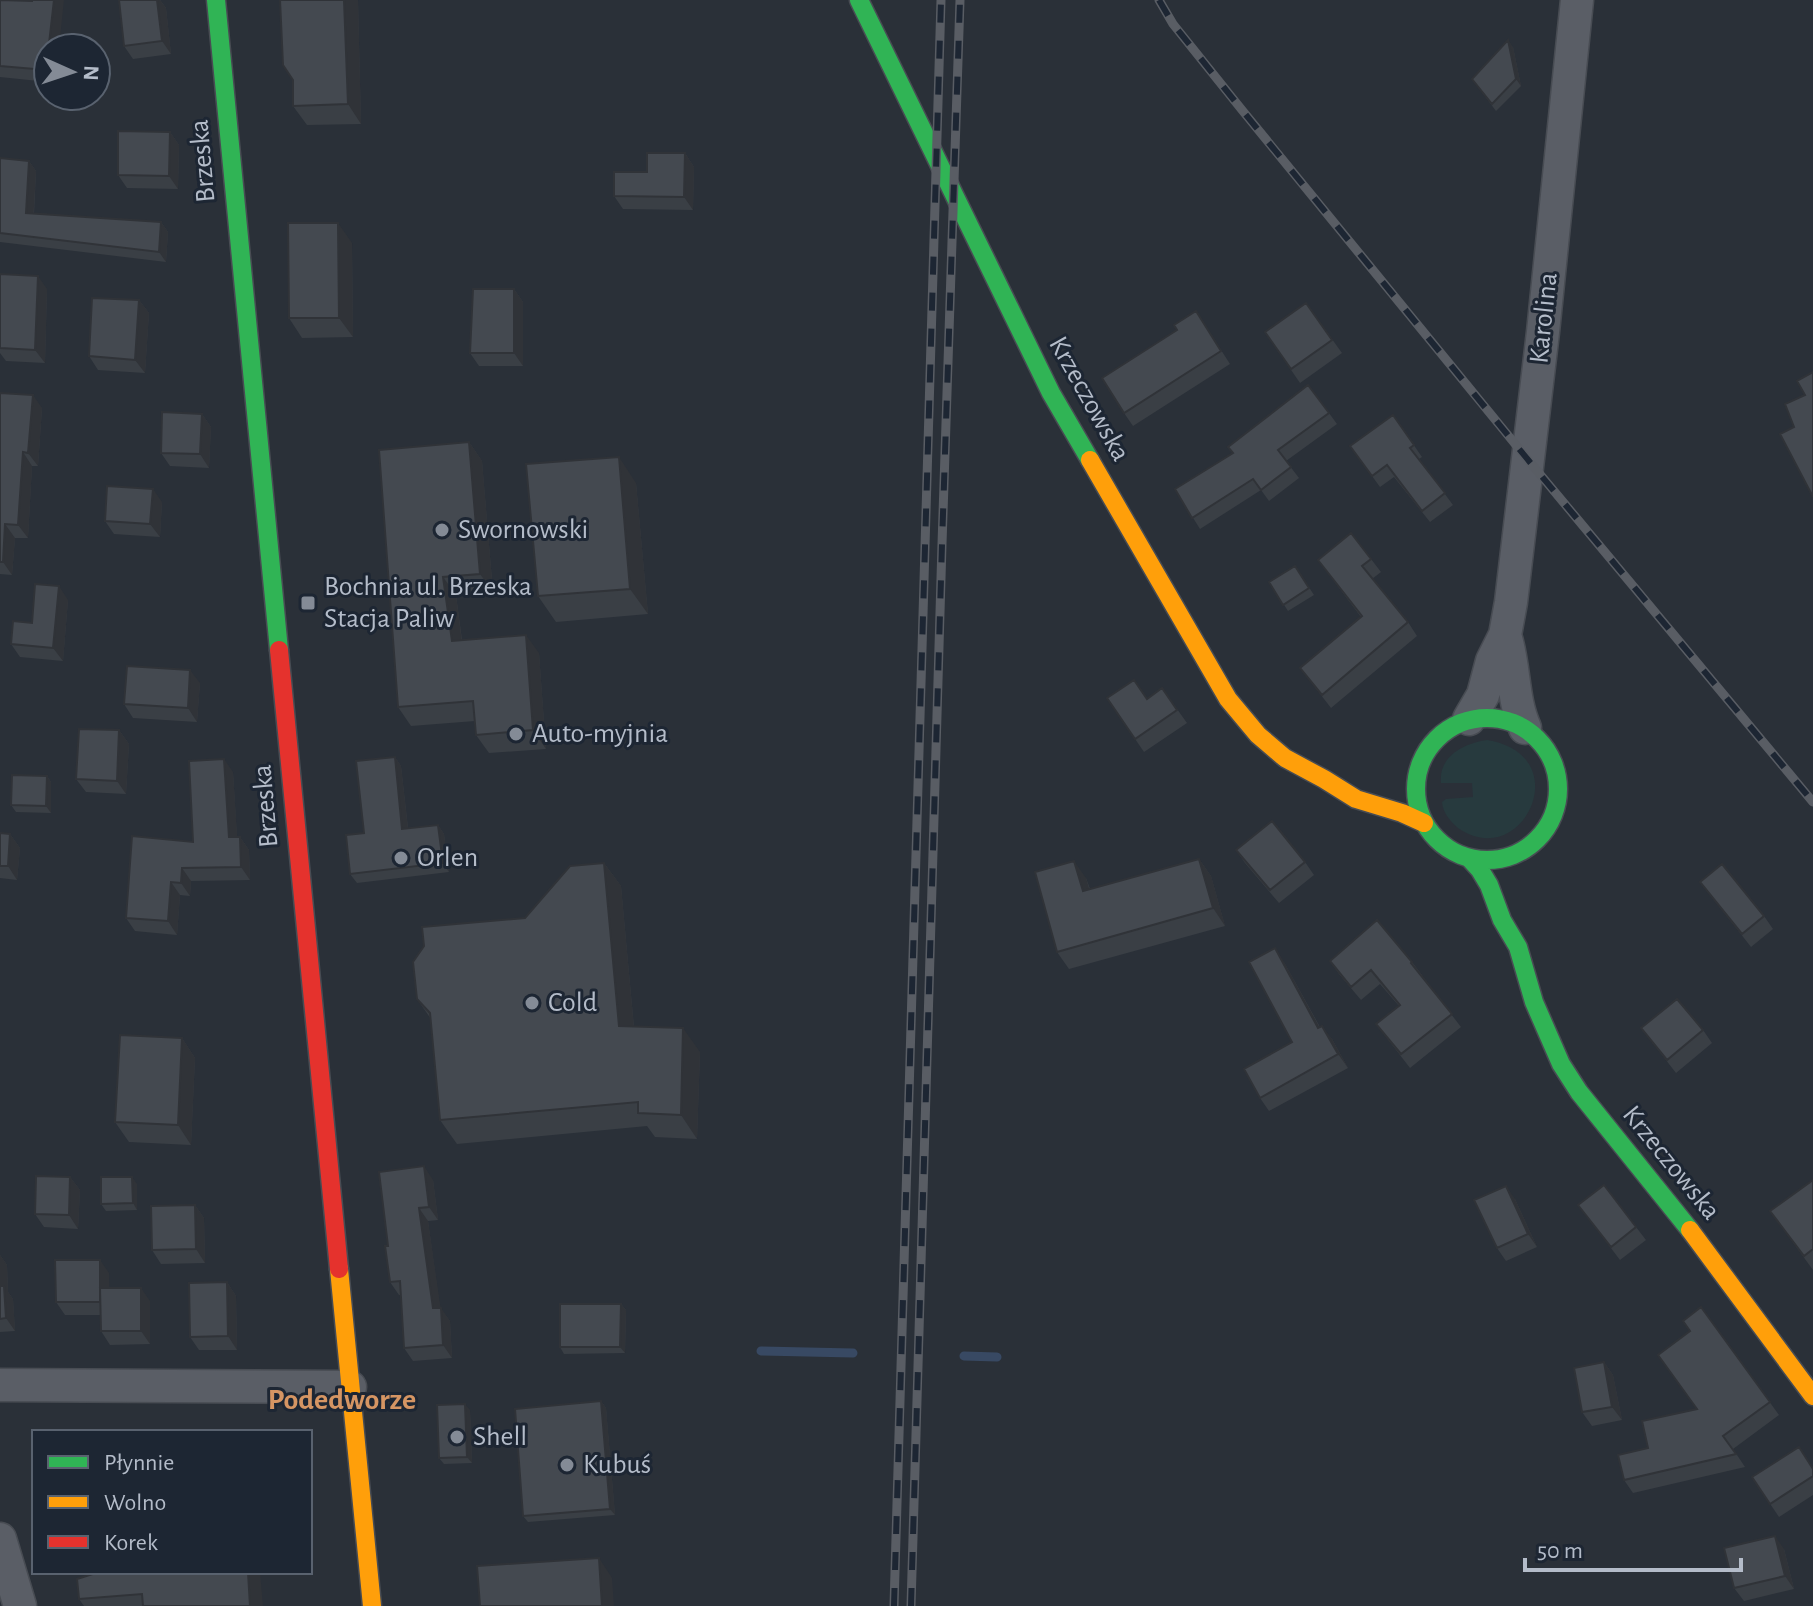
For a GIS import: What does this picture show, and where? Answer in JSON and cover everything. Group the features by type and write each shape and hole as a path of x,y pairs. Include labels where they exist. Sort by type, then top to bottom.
{"main road":[{"name":"Brzeska","path":"216,0 372,1606"},
{"name":"Krzeczowska","path":"859,0 1051,393 1228,699 1266,745 1296,765 1327,780 1352,798 1399,811 1424,823"},
{"path":"1502,718 1525,728 1544,744 1557,774 1557,805 1546,831 1524,859 1483,861 1455,853 1443,845 1424,823 1419,810 1416,793 1421,761 1441,735 1469,719 1502,718"},
{"path":"1394,775 1421,761"},
{"path":"1327,780 1353,778"},
{"name":"Krzeczowska","path":"1469,858 1489,885 1502,920 1518,947 1534,1002 1561,1064 1579,1092 1709,1254 1813,1396"},
{"path":"1518,947 1525,923"}],"street":[{"name":"Karolina","path":"1469,719 1483,695 1492,661 1505,635 1529,461 1577,0"},
{"name":"Karolina","path":"1505,635 1511,652 1519,715 1525,728"},
{"path":"0,1385 350,1387"},
{"path":"0,1539 20,1606"}],"green space":[{"path":"1487,740 1515,750 1530,766 1535,786 1531,806 1520,824 1502,835 1481,838 1458,828 1447,816 1442,802 1473,797 1472,783 1441,783 1441,774 1448,758 1455,752"}],"building":[{"path":"0,0 54,0 50,32 32,32 32,69 0,66"},
{"path":"119,0 157,0 162,41 124,46"},
{"path":"280,0 344,0 348,104 293,106 293,80 283,65"},
{"path":"1508,40 1516,79 1492,104 1472,79"},
{"path":"118,131 170,132 169,176 118,175"},
{"path":"647,153 685,153 684,197 614,196 614,172 647,172"},
{"path":"0,158 29,161 26,213 161,222 159,252 0,233"},
{"path":"288,223 338,223 339,318 289,318"},
{"path":"0,274 38,276 35,350 0,348"},
{"path":"473,289 514,289 514,353 470,353"},
{"path":"92,298 139,300 135,360 89,356"},
{"path":"1306,303 1332,340 1291,369 1265,332"},
{"path":"1196,311 1221,351 1124,413 1102,378 1177,330 1174,325"},
{"path":"1813,372 1813,497 1780,434 1794,427 1785,404 1805,395 1797,381"},
{"path":"1308,385 1329,413 1278,450 1291,467 1261,490 1253,479 1192,518 1175,489 1233,453 1228,447"},
{"path":"0,393 33,395 28,453 23,452 18,525 5,524 3,562 0,562"},
{"path":"162,412 202,414 200,454 161,453"},
{"path":"1393,415 1414,445 1410,448 1445,493 1422,511 1387,465 1372,476 1350,446"},
{"path":"469,442 480,574 443,577 452,641 526,635 533,730 476,735 473,701 398,707 379,450"},
{"path":"619,457 630,589 538,596 526,464"},
{"path":"107,486 153,489 150,524 105,521"},
{"path":"1351,533 1371,559 1362,566 1408,622 1322,695 1300,668 1362,616 1318,560"},
{"path":"1295,566 1309,588 1283,605 1269,582"},
{"path":"35,584 59,586 53,648 11,644 13,621 32,623"},
{"path":"127,666 190,670 188,708 124,704"},
{"path":"1134,680 1147,699 1162,688 1177,710 1135,739 1107,698"},
{"path":"79,729 119,730 117,781 76,779"},
{"path":"395,757 402,829 438,825 443,863 350,874 346,835 364,833 356,761"},
{"path":"224,759 229,837 240,837 241,867 182,868 181,883 171,882 168,921 126,918 132,836 193,842 189,761"},
{"path":"12,775 47,776 46,806 11,805"},
{"path":"1272,821 1305,862 1270,890 1236,850"},
{"path":"0,833 10,834 8,866 0,866"},
{"path":"1199,859 1213,908 1057,952 1035,872 1074,861 1083,891"},
{"name":"Cold","path":"604,863 619,1026 683,1028 681,1115 638,1113 638,1102 440,1120 430,1013 417,999 413,962 424,946 422,927 525,918 570,866"},
{"path":"1722,864 1764,916 1742,934 1700,882"},
{"path":"1377,920 1452,1014 1401,1054 1376,1024 1400,1005 1371,970 1351,987 1330,961"},
{"path":"1275,948 1318,1028 1322,1026 1338,1054 1260,1098 1244,1069 1292,1042 1249,962"},
{"path":"1677,999 1703,1030 1667,1060 1641,1028"},
{"path":"120,1035 182,1038 178,1125 115,1122"},
{"path":"424,1166 429,1207 419,1208 433,1308 441,1308 443,1345 404,1348 400,1281 390,1282 379,1172"},
{"path":"36,1176 70,1177 69,1215 35,1214"},
{"path":"101,1177 132,1177 133,1203 101,1204"},
{"path":"1813,1180 1813,1249 1804,1256 1770,1211"},
{"path":"1604,1185 1636,1227 1611,1247 1578,1205"},
{"path":"1506,1186 1528,1234 1497,1248 1474,1200"},
{"path":"195,1205 196,1249 152,1250 151,1206"},
{"path":"55,1260 100,1260 100,1302 56,1302"},
{"path":"227,1282 228,1336 190,1337 189,1283"},
{"path":"0,1286 4,1286 6,1318 0,1319"},
{"path":"100,1288 141,1288 141,1331 101,1331"},
{"path":"560,1304 621,1304 620,1347 560,1347"},
{"path":"1701,1307 1770,1402 1723,1436 1736,1454 1624,1480 1618,1455 1648,1448 1642,1421 1697,1409 1658,1355 1690,1331 1683,1321"},
{"path":"1604,1362 1612,1407 1582,1412 1574,1368"},
{"name":"Kubuś","path":"601,1401 610,1509 523,1516 515,1409"},
{"name":"Shell","path":"465,1404 467,1457 439,1458 437,1405"},
{"path":"1799,1447 1813,1469 1813,1476 1770,1504 1752,1477"},
{"path":"1775,1536 1785,1576 1734,1588 1724,1548"},
{"path":"599,1558 602,1606 480,1606 477,1566"},
{"path":"93,1574 248,1574 250,1606 143,1606 142,1594 79,1599 77,1579"}],"waterway":[{"path":"761,1351 853,1353"},
{"path":"964,1356 997,1357"}],"railway":[{"path":"894,1606 941,0"},
{"path":"911,1606 960,0"},
{"path":"1159,0 1173,24 1242,110 1813,802"}],"traffic: fast":[{"path":"216,0 279,650"},
{"path":"859,0 1051,393 1090,460"},
{"path":"1487,718 1514,723 1538,738 1553,762 1558,789 1553,816 1538,840 1514,855 1487,860 1460,855 1436,840 1421,816 1416,789 1421,762 1436,738 1460,723 1487,718"},
{"path":"1469,858 1489,885 1502,920 1518,947 1534,1002 1561,1064 1579,1092 1690,1230"}],"traffic: slow":[{"path":"1090,460 1228,699 1258,735 1285,758 1356,799 1424,823"},
{"path":"1690,1230 1813,1396"},
{"path":"339,1269 372,1606"}],"traffic: jam":[{"path":"279,650 339,1269"}],"place":[{"name":"Swornowski","path":"442,530"},
{"name":"Bochnia ul. Brzeska Stacja Paliw","path":"308,603"},
{"name":"Auto-myjnia","path":"516,734"},
{"name":"Orlen","path":"401,858"},
{"name":"Cold","path":"532,1003"},
{"name":"Shell","path":"457,1437"},
{"name":"Kubuś","path":"567,1465"}],"district":[{"name":"Podedworze","path":"342,1400"}]}
